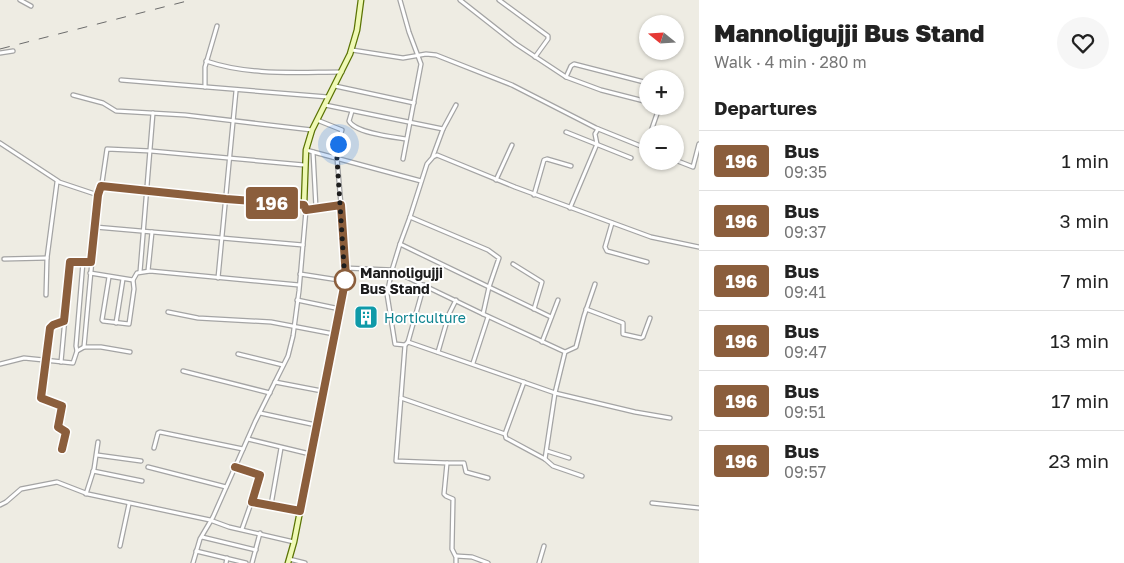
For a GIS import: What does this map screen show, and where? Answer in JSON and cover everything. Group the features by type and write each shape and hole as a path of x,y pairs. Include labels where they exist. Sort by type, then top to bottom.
{"street":[{"path":"20,0 31,6"},
{"path":"193,563 202,537 288,356 298,300 303,245 306,210 304,205 304,165 306,150 312,130 352,50 361,0"},
{"path":"400,0 421,64 403,160"},
{"path":"460,0 566,78 601,90 639,100"},
{"path":"499,0 548,36 548,39 535,57"},
{"path":"205,87 206,62 216,26"},
{"path":"352,50 403,58 431,54 512,85 598,128 639,145"},
{"path":"0,54 13,51"},
{"path":"206,62 229,68 257,71 342,72"},
{"path":"566,78 571,66 574,64 639,81"},
{"path":"121,80 329,97"},
{"path":"335,86 414,103"},
{"path":"218,278 236,90"},
{"path":"73,94 103,103 116,111 233,120 312,130"},
{"path":"325,105 443,128"},
{"path":"456,105 443,128 432,157 427,164 392,270 387,294 394,344 406,343 438,352 555,392 627,411 670,418"},
{"path":"352,111 349,121 351,125 372,133 406,139"},
{"path":"140,272 153,113"},
{"path":"305,563 288,561 294,542 345,281 341,205 335,158 342,130 317,120"},
{"path":"570,208 597,144 595,134 598,128"},
{"path":"566,132 631,158"},
{"path":"0,143 58,181 98,195"},
{"path":"684,164 693,167 699,144"},
{"path":"496,180 512,145"},
{"path":"84,346 98,195 107,149 151,151 304,165"},
{"path":"306,150 421,182"},
{"path":"313,152 316,209"},
{"path":"432,157 438,155 534,195 651,237 699,248"},
{"path":"534,195 544,160 547,159 571,166"},
{"path":"46,295 47,258 58,181"},
{"path":"101,186 146,192 304,205"},
{"path":"306,210 341,205"},
{"path":"410,217 488,250 499,258 489,286 483,314"},
{"path":"612,223 605,247 607,251 647,262"},
{"path":"95,227 303,245"},
{"path":"148,271 152,232"},
{"path":"400,244 551,317"},
{"path":"4,259 47,258"},
{"path":"61,362 70,262 91,262"},
{"path":"0,364 24,358 73,363 77,351 83,262"},
{"path":"513,264 542,282 534,309"},
{"path":"345,268 392,270 565,352 576,347 595,284"},
{"path":"109,277 102,320 129,324 134,289 133,280 137,273 140,272 148,271 299,285"},
{"path":"90,273 133,280"},
{"path":"300,274 345,281"},
{"path":"116,323 123,279"},
{"path":"424,285 406,343 396,462 464,463 466,472 488,478"},
{"path":"298,300 340,309"},
{"path":"438,352 449,314 456,300"},
{"path":"542,342 558,300"},
{"path":"586,309 623,323 624,334 641,338 650,318"},
{"path":"168,312 198,318 267,321 334,334"},
{"path":"473,364 488,317"},
{"path":"62,449 66,432 58,427 62,406 41,399 50,328 64,321"},
{"path":"77,351 84,346 130,352"},
{"path":"546,459 555,392 565,352"},
{"path":"238,354 283,365"},
{"path":"183,370 270,392"},
{"path":"275,382 322,391"},
{"path":"505,434 524,382"},
{"path":"401,398 505,434 506,438 546,459 553,466 582,476"},
{"path":"260,413 316,425"},
{"path":"154,448 158,433 160,432 243,449"},
{"path":"248,439 310,454"},
{"path":"86,494 97,455 98,442"},
{"path":"271,505 281,448"},
{"path":"547,451 569,458"},
{"path":"97,455 141,461"},
{"path":"447,463 444,496 454,499 452,549 456,556 456,563"},
{"path":"148,467 226,487"},
{"path":"235,467 260,475 242,530"},
{"path":"93,471 142,481"},
{"path":"0,505 7,502 21,489 56,482 86,494 210,520 242,530 294,542"},
{"path":"252,502 300,511"},
{"path":"652,503 699,508"},
{"path":"120,546 130,504"},
{"path":"252,563 260,533"},
{"path":"202,537 256,550"},
{"path":"539,563 544,546"},
{"path":"196,551 246,563"},
{"path":"456,556 472,557 488,563"},
{"path":"226,563 227,558"}],"railway":[{"path":"0,49 191,0"}],"bus line":[{"name":"196","path":"62,449 66,432 58,427 62,406 42,400 41,398 50,328 64,321 70,262 91,262 98,195 101,186 146,192 304,205 306,210 341,205 346,277 332,338 300,511 252,502 260,475 235,467"}],"place":[{"name":"Mannoligujji Bus Stand","path":"345,280"},
{"name":"Horticulture","path":"366,317"}],"route":[{"path":"338,144 333,157 337,158 345,280"}]}
